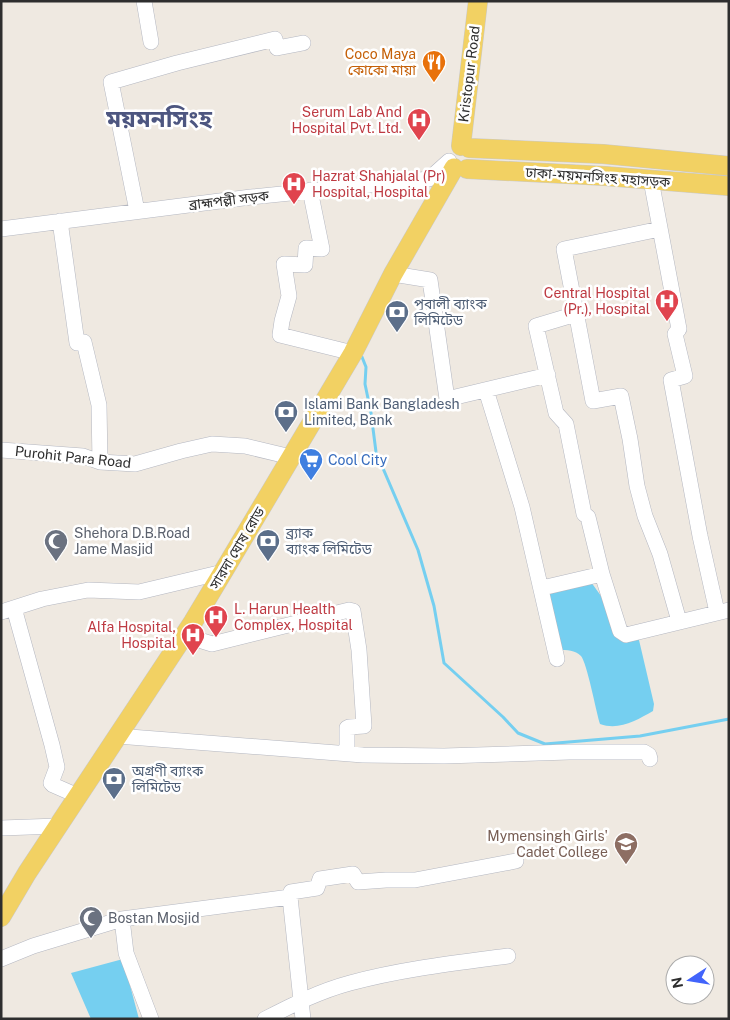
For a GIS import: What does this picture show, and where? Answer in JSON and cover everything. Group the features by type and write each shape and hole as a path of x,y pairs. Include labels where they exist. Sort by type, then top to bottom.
{"main road":[{"name":"Kristopur Road","path":"465,147 478,1"},
{"name":"ঢাকা-ময়মনসিংহ মহাসড়ক","path":"465,147 603,154 729,166"},
{"name":"সারদা ঘোষ রোড","path":"1,917 223,572 353,353 393,274 457,166 452,151 465,147"},
{"name":"ঢাকা-ময়মনসিংহ মহাসড়ক","path":"457,166 729,186"}],"street":[{"path":"144,1 150,42"},
{"path":"137,212 111,82 177,63 275,40 277,48 303,43"},
{"name":"ব্রাহ্মপল্লী সড়ক","path":"1,229 310,190 429,179 457,166"},
{"path":"576,314 536,326 556,413 566,424 584,514 588,517 602,574 620,631 626,635 723,611 700,536 671,380 685,376 675,334 679,329 651,180"},
{"path":"310,190 322,249 306,248 305,265 284,264 288,296 280,335 353,353"},
{"path":"60,221 77,344 84,342 99,405 100,462"},
{"path":"660,229 564,249 593,401 621,396 637,486 645,516 660,554 679,621"},
{"path":"393,274 430,280 447,399 548,375"},
{"path":"486,390 522,506 558,659"},
{"name":"Purohit Para Road","path":"1,450 83,456 100,462 135,464 212,444 245,446 292,457"},
{"path":"78,796 51,783 57,767 52,745 8,610 42,599 88,590 139,592 223,572"},
{"path":"542,588 602,574"},
{"path":"183,635 212,644 349,610 353,611 359,650 364,726 347,728 347,754"},
{"path":"117,736 347,754 444,756 644,752 649,755 650,759"},
{"path":"1,828 58,826"},
{"path":"303,1019 291,892 317,888 320,879 353,874 358,882 415,880 516,861"},
{"path":"1,959 33,946 122,918 290,897"},
{"path":"122,918 126,953 150,1019"},
{"path":"265,1019 301,1001 348,984 405,970 508,956"}],"water":[{"path":"591,582 606,603 618,633 637,637 639,640 654,704 653,711 628,724 607,726 600,724 589,677 581,656 574,651 559,650 549,591"},
{"path":"123,959 139,1019 91,1019 71,973"}],"waterway":[{"path":"362,357 366,367 365,384 376,452 418,550 434,606 444,663 518,733 545,744 640,736 729,719"}],"place":[{"name":"Coco Maya কোকো মায়া","path":"434,83"},
{"name":"Serum Lab And Hospital Pvt. Ltd.","path":"419,141"},
{"name":"Hazrat Shahjalal (Pr) Hospital, Hospital","path":"294,205"},
{"name":"Central Hospital (Pr.), Hospital","path":"667,322"},
{"name":"পূবালী ব্যাংক লিমিটেড","path":"397,333"},
{"name":"Islami Bank Bangladesh Limited, Bank","path":"286,433"},
{"name":"Cool City","path":"311,481"},
{"name":"Shehora D.B.Road Jame Masjid","path":"56,562"},
{"name":"ব্র্যাক ব্যাংক লিমিটেড","path":"268,562"},
{"name":"L. Harun Health Complex, Hospital","path":"216,638"},
{"name":"Alfa Hospital, Hospital","path":"193,656"},
{"name":"অগ্রণী ব্যাংক লিমিটেড","path":"114,800"},
{"name":"Mymensingh Girls' Cadet College","path":"626,865"},
{"name":"Bostan Mosjid","path":"91,939"}],"district":[{"name":"ময়মনসিংহ","path":"159,119"}]}
